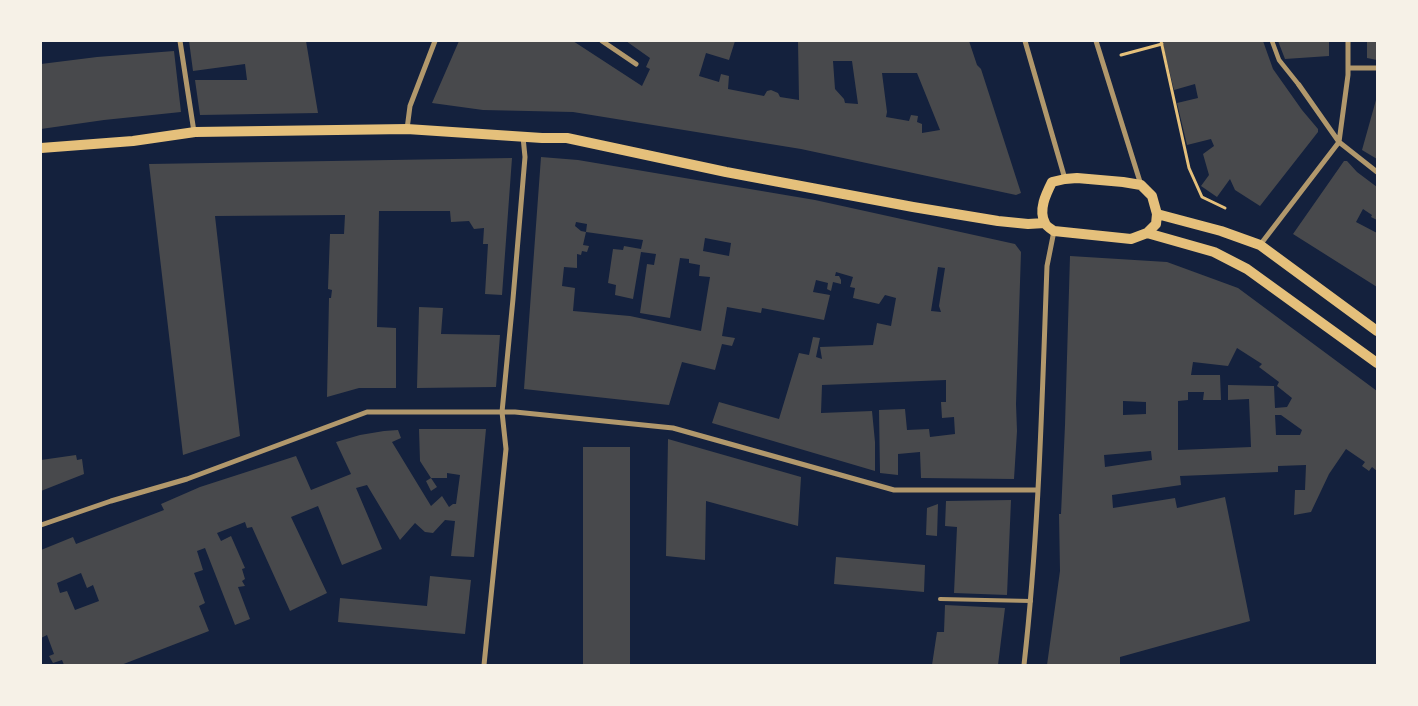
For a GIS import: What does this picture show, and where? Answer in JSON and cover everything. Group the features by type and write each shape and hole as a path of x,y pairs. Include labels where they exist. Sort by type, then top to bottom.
{"main road":[{"path":"41,148 133,141 194,132 407,129 523,137 568,138 726,172 913,207 998,221 1028,224 1045,223"},
{"path":"1065,179 1123,182 1141,185 1152,196 1158,214 1156,224 1146,233 1131,239 1054,231 1045,223 1042,211 1045,196 1052,182 1065,179"},
{"path":"1158,214 1221,231 1260,245 1377,331"},
{"path":"1146,233 1214,252 1247,269 1377,362"}],"street":[{"path":"180,41 194,132"},
{"path":"407,129 410,106 435,41"},
{"path":"602,41 636,64"},
{"path":"1025,41 1065,179"},
{"path":"1096,41 1141,185"},
{"path":"1272,41 1279,60 1299,85 1338,142 1377,172"},
{"path":"1260,245 1338,142 1349,68 1348,41"},
{"path":"1349,68 1377,68"},
{"path":"484,665 506,449 502,412 514,299 525,156 523,137"},
{"path":"1024,665 1031,601 1038,490 1048,266 1054,231"},
{"path":"41,525 94,506 187,479 367,412 502,412 672,428 894,490 1038,490"}],"lane":[{"path":"940,599 1031,601"}],"path":[{"path":"1123,54 1161,43 1189,168 1202,197"}],"building":[{"path":"189,41 306,41 318,113 200,115 195,80 247,80 245,64 193,71"},
{"path":"459,41 573,41 642,86 650,69 646,67 650,58 626,41 735,41 729,60 706,53 699,76 719,82 721,74 729,76 728,89 764,96 767,91 771,90 778,93 780,97 799,100 798,41 969,41 977,65 981,69 1021,193 1016,195 801,149 573,112 483,110 432,103","holes":["833,61 852,61 858,104 845,103 844,99 835,89","882,73 917,73 940,130 922,133 922,124 917,122 918,116 911,115 909,121 886,117"]},
{"path":"1162,41 1263,41 1273,69 1318,129 1318,132 1260,206 1235,190 1230,179 1217,197 1201,186 1209,175 1203,154 1214,146 1211,139 1187,145 1177,103 1198,98 1195,84 1174,90"},
{"path":"1278,41 1329,41 1329,56 1285,59"},
{"path":"1367,41 1377,41 1377,60 1367,58"},
{"path":"174,51 181,112 41,129 41,64 97,57"},
{"path":"1377,100 1377,159 1362,150"},
{"path":"541,157 578,160 815,200 1015,244 1021,252 1016,404 1017,431 1014,479 921,478 920,452 898,454 898,475 880,473 879,410 905,409 907,430 929,429 930,437 955,434 954,417 942,418 941,402 946,402 946,380 822,385 821,413 872,411 875,471 712,423 719,402 779,419 799,353 809,355 813,337 820,338 816,357 822,359 820,347 873,345 877,323 891,326 896,298 885,295 879,304 853,298 855,288 850,287 853,277 836,272 835,276 839,276 841,284 833,282 831,291 827,289 828,283 816,280 813,292 830,295 824,320 762,308 761,313 727,307 722,336 735,338 732,346 722,344 715,370 682,362 669,405 524,389","holes":["576,222 587,224 586,232 581,231 575,226","586,232 643,240 641,249 624,246 623,250 613,249 608,283 616,285 615,295 633,299 641,252 656,254 654,265 647,264 640,313 670,318 680,258 689,259 689,263 700,265 699,276 710,277 701,331 630,316 573,311 575,288 562,286 564,267 577,268 577,254 581,255 582,251 587,252 589,246 583,245","705,238 731,243 729,256 703,251","938,267 945,268 939,306 941,312 931,311"]},
{"path":"512,158 502,295 485,294 488,244 483,244 484,228 474,229 469,221 451,222 450,211 379,211 377,327 396,328 396,388 359,388 327,397 329,298 331,298 332,290 328,289 330,234 344,234 345,215 215,216 240,436 183,455 149,164"},
{"path":"1344,161 1347,161 1357,172 1377,187 1377,220 1363,209 1356,222 1377,233 1377,287 1293,234"},
{"path":"1070,256 1167,262 1238,288 1377,391 1377,471 1372,467 1369,471 1362,466 1365,462 1346,449 1329,474 1311,512 1294,515 1295,490 1305,490 1306,465 1278,466 1278,472 1180,476 1181,485 1112,495 1113,508 1175,498 1177,508 1225,497 1250,621 1120,657 1120,665 1047,665 1060,571 1059,514 1061,514","holes":["1237,348 1262,364 1259,367 1279,382 1277,386 1292,398 1287,407 1275,408 1274,386 1228,385 1228,400 1249,399 1251,447 1178,450 1178,401 1188,400 1188,392 1204,392 1203,400 1221,400 1220,375 1191,375 1193,362 1228,366","1123,401 1146,402 1146,414 1123,415","1275,415 1281,415 1302,430 1300,435 1276,435","1151,451 1152,460 1105,467 1104,455"]},
{"path":"419,307 443,308 441,334 500,335 496,387 417,388"},
{"path":"419,429 486,429 474,557 451,556 455,521 445,520 433,533 425,532 415,523 400,540 367,485 356,488 382,549 342,565 318,506 291,517 327,593 290,611 252,527 247,528 245,522 217,533 221,541 231,536 245,568 242,569 245,579 242,581 245,586 238,587 250,619 235,625 205,548 197,551 203,570 194,573 205,603 199,606 209,631 121,665 64,665 62,660 53,663 49,656 54,654 47,635 41,638 41,550 73,537 76,544 164,510 161,504 200,487 296,456 311,490 351,474 336,442 384,431 398,430 401,438 392,442 431,506 442,496 449,507 456,504 460,475 447,473 447,478 431,478 420,461","holes":["81,573 87,588 93,585 99,601 75,610 67,591 60,593 57,583"]},
{"path":"668,439 801,477 798,526 706,501 705,560 666,556"},
{"path":"583,447 630,447 630,665 583,665"},
{"path":"76,455 77,460 82,459 84,474 41,491 41,460"},
{"path":"431,478 437,487 431,491 426,481"},
{"path":"1011,500 1007,595 954,593 957,527 945,526 946,501"},
{"path":"938,504 937,536 926,535 927,508"},
{"path":"836,557 925,565 924,592 834,584"},
{"path":"430,576 471,580 465,634 338,622 340,598 427,606"},
{"path":"945,605 1005,608 998,665 932,665 937,632 944,632"}]}
